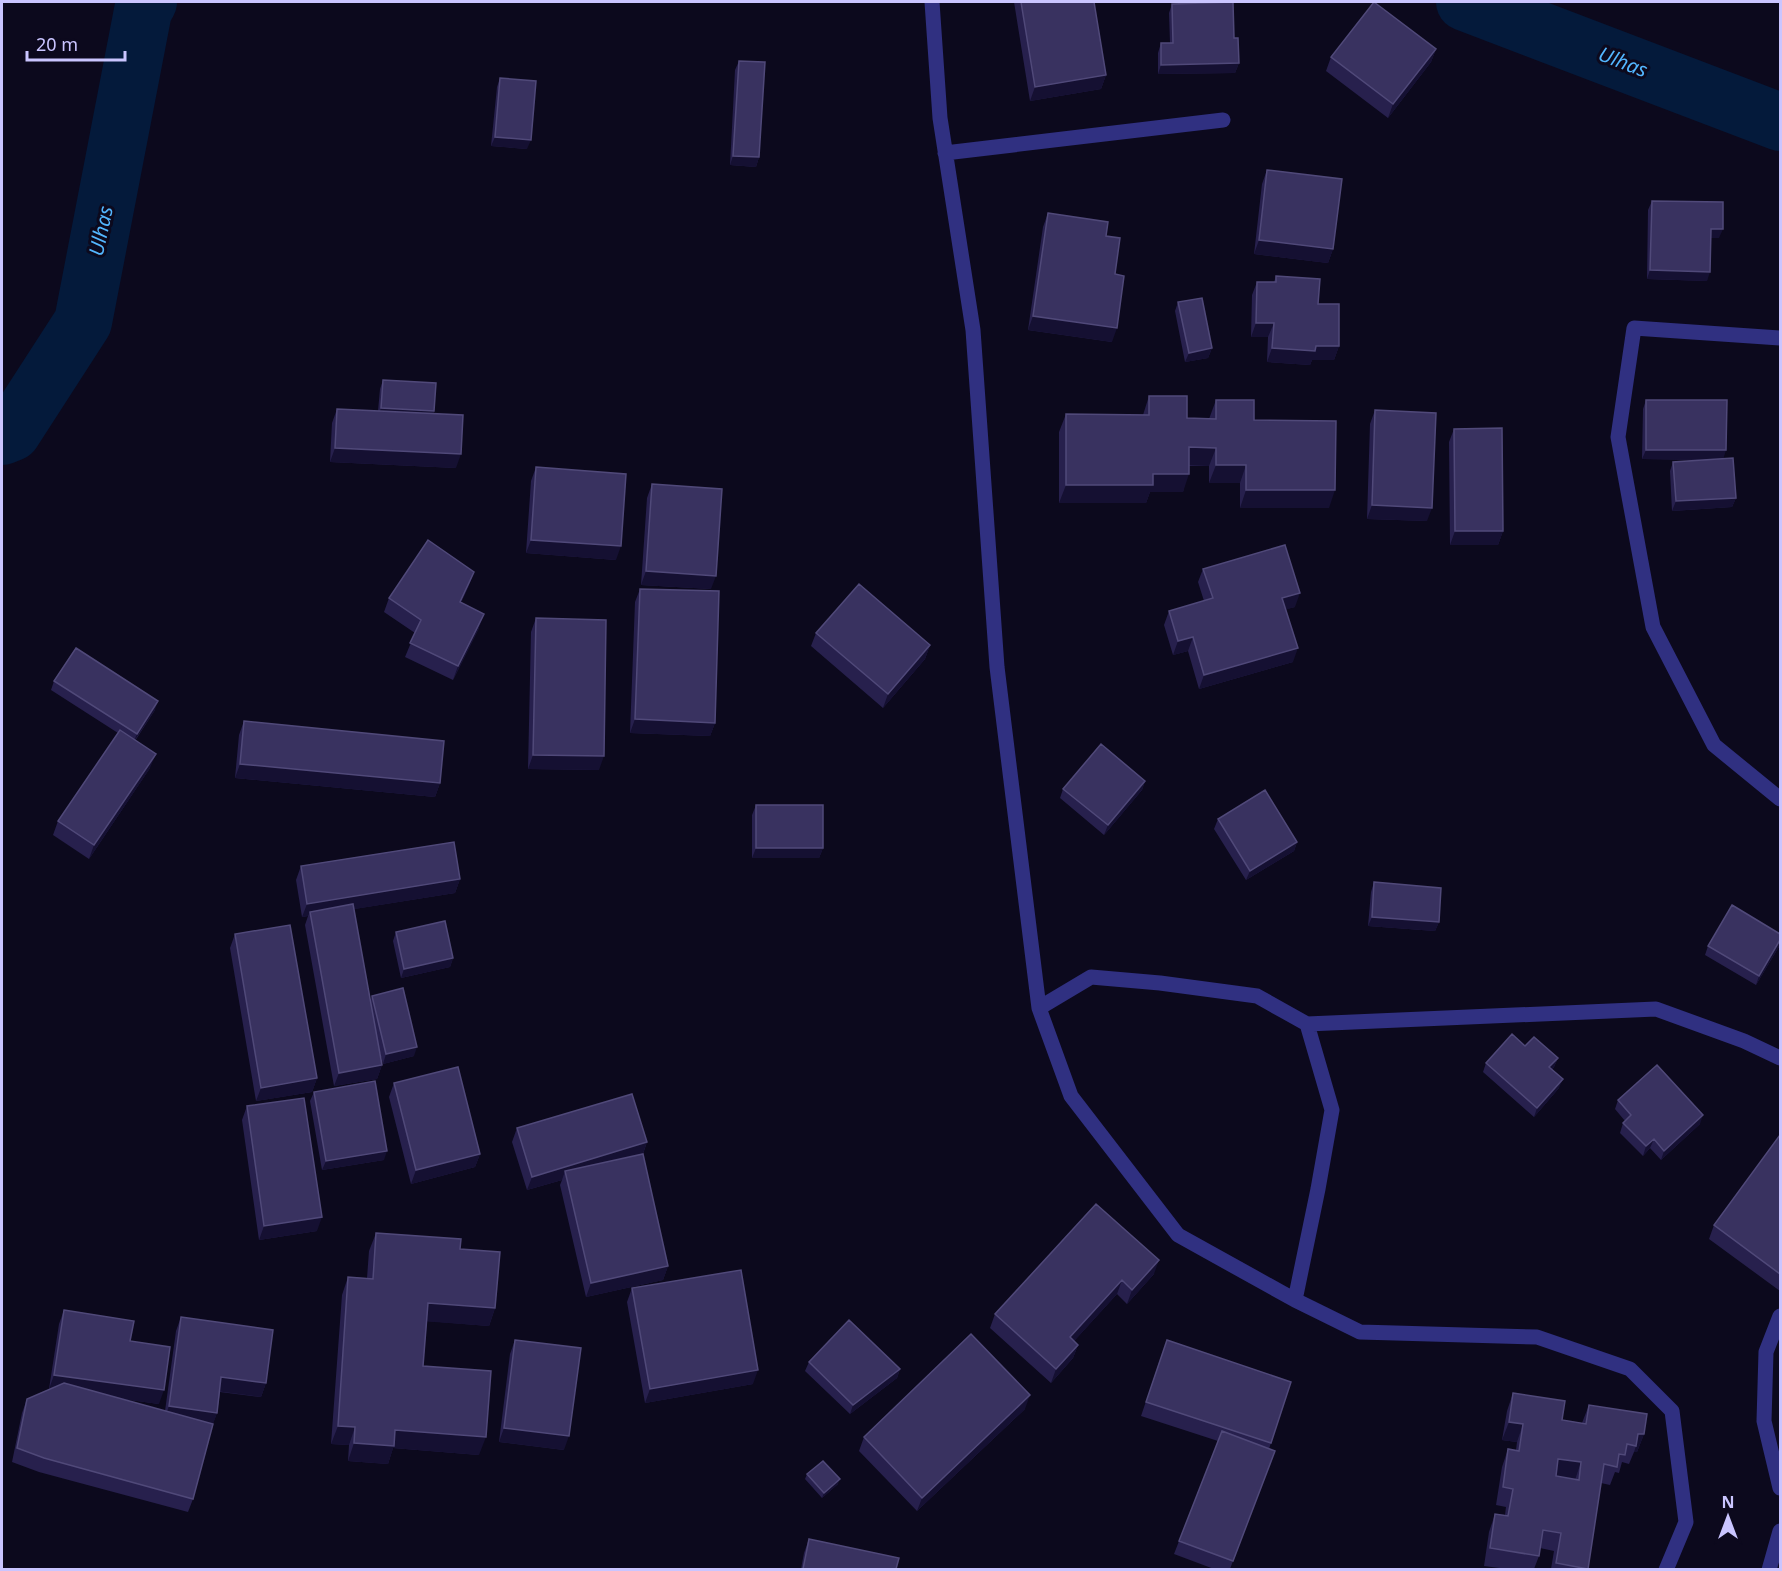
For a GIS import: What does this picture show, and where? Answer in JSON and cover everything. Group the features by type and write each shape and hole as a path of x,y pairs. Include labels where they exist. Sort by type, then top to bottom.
{"street":[{"path":"932,2 940,118 973,330 996,667 1039,1008 1071,1096 1178,1235 1294,1300 1360,1332 1537,1337 1630,1369 1672,1411 1686,1522 1666,1569"},
{"path":"945,153 1223,120"},
{"path":"1780,338 1634,328 1618,436 1653,627 1714,745 1780,799"},
{"path":"1039,1008 1091,977 1160,983 1257,996 1307,1024 1656,1009 1744,1041 1780,1058"},
{"path":"1294,1300 1332,1110 1307,1024"},
{"path":"1780,1316 1766,1352 1764,1421 1780,1488"},
{"path":"1768,1569 1780,1531"}],"building":[{"path":"1021,2 1094,2 1106,75 1035,87"},
{"path":"1233,2 1234,38 1238,38 1239,63 1161,65 1161,43 1173,43 1172,4"},
{"path":"1374,2 1436,49 1393,104 1331,57"},
{"path":"739,61 765,62 759,157 733,156"},
{"path":"500,78 536,81 531,140 495,137"},
{"path":"1267,170 1342,179 1333,249 1259,240"},
{"path":"1652,201 1723,202 1723,229 1711,229 1710,272 1650,270"},
{"path":"1048,213 1108,222 1106,236 1120,238 1115,274 1124,276 1117,328 1033,316"},
{"path":"1276,276 1320,279 1318,304 1339,304 1339,346 1316,346 1315,351 1272,348 1274,323 1256,323 1257,282 1276,282"},
{"path":"1202,298 1212,348 1189,353 1178,302"},
{"path":"383,380 436,383 434,411 381,408"},
{"path":"1149,396 1187,396 1187,418 1216,419 1216,400 1254,400 1254,420 1336,421 1335,490 1246,490 1246,465 1216,465 1216,448 1189,447 1189,474 1153,474 1153,485 1066,485 1066,414 1149,415"},
{"path":"1646,400 1727,400 1726,450 1646,450"},
{"path":"337,409 463,415 461,454 335,448"},
{"path":"1375,410 1436,413 1432,508 1372,505"},
{"path":"1502,428 1503,531 1455,531 1454,429"},
{"path":"1733,458 1736,498 1676,501 1673,462"},
{"path":"536,467 626,474 621,546 531,540"},
{"path":"652,484 722,489 716,576 646,571"},
{"path":"428,540 474,572 460,602 484,614 458,666 410,643 421,620 389,598"},
{"path":"1285,545 1300,593 1282,598 1298,648 1204,675 1193,637 1178,641 1169,611 1213,598 1203,569"},
{"path":"859,584 930,645 888,694 816,633"},
{"path":"640,589 719,591 715,723 635,719"},
{"path":"536,618 606,620 604,756 533,755"},
{"path":"76,648 158,701 137,734 54,681"},
{"path":"244,721 444,741 440,783 240,764"},
{"path":"120,730 156,754 94,845 58,821"},
{"path":"1101,744 1145,781 1108,825 1063,789"},
{"path":"1265,790 1297,842 1250,871 1218,819"},
{"path":"756,805 823,805 823,848 756,848"},
{"path":"454,842 460,879 307,904 301,866"},
{"path":"1374,882 1441,888 1439,922 1372,917"},
{"path":"353,904 382,1065 339,1073 310,912"},
{"path":"1732,905 1780,934 1780,940 1759,976 1708,946"},
{"path":"445,921 453,958 404,969 396,932"},
{"path":"290,925 317,1078 261,1088 235,934"},
{"path":"403,988 417,1047 386,1054 372,996"},
{"path":"1512,1034 1525,1046 1534,1037 1558,1058 1549,1067 1563,1079 1537,1108 1486,1063"},
{"path":"1657,1065 1703,1115 1664,1151 1654,1139 1646,1146 1623,1123 1631,1115 1618,1100"},
{"path":"458,1067 480,1154 416,1170 394,1083"},
{"path":"375,1081 387,1151 326,1161 314,1092"},
{"path":"632,1094 647,1142 532,1177 517,1128"},
{"path":"304,1098 322,1217 264,1226 247,1106"},
{"path":"1780,1135 1780,1274 1714,1225"},
{"path":"643,1154 668,1266 591,1283 565,1171"},
{"path":"1096,1204 1159,1260 1132,1290 1122,1280 1070,1337 1078,1345 1056,1369 995,1314"},
{"path":"376,1233 461,1239 460,1249 500,1252 495,1308 428,1303 423,1366 491,1371 486,1437 395,1430 394,1446 354,1443 355,1427 338,1426 348,1277 373,1279"},
{"path":"741,1270 758,1370 650,1389 632,1288"},
{"path":"64,1310 134,1321 130,1341 170,1347 164,1390 54,1375"},
{"path":"181,1317 273,1330 266,1383 221,1377 217,1413 169,1406"},
{"path":"849,1320 900,1369 853,1405 809,1362"},
{"path":"971,1334 1030,1395 922,1498 864,1437"},
{"path":"515,1340 581,1348 569,1436 504,1428"},
{"path":"1167,1340 1291,1382 1271,1443 1146,1402"},
{"path":"64,1383 213,1424 193,1499 44,1458 17,1448 27,1399"},
{"path":"1513,1393 1565,1401 1562,1420 1586,1424 1589,1405 1647,1414 1644,1434 1638,1434 1636,1446 1627,1444 1625,1455 1619,1454 1617,1467 1604,1464 1588,1569 1556,1563 1561,1533 1543,1530 1539,1556 1490,1548 1495,1514 1508,1516 1513,1489 1503,1487 1508,1449 1519,1451 1523,1424 1509,1422","holes":["1558,1459 1581,1462 1579,1480 1556,1476"]},
{"path":"1222,1431 1275,1451 1233,1561 1179,1541"},
{"path":"823,1461 840,1479 824,1493 807,1474"},
{"path":"809,1539 899,1558 896,1569 803,1569"}],"waterway":[{"name":"Ulhas","path":"2,436 12,432 83,322 143,11 148,2"},
{"name":"Ulhas","path":"1465,2 1780,122"}]}
